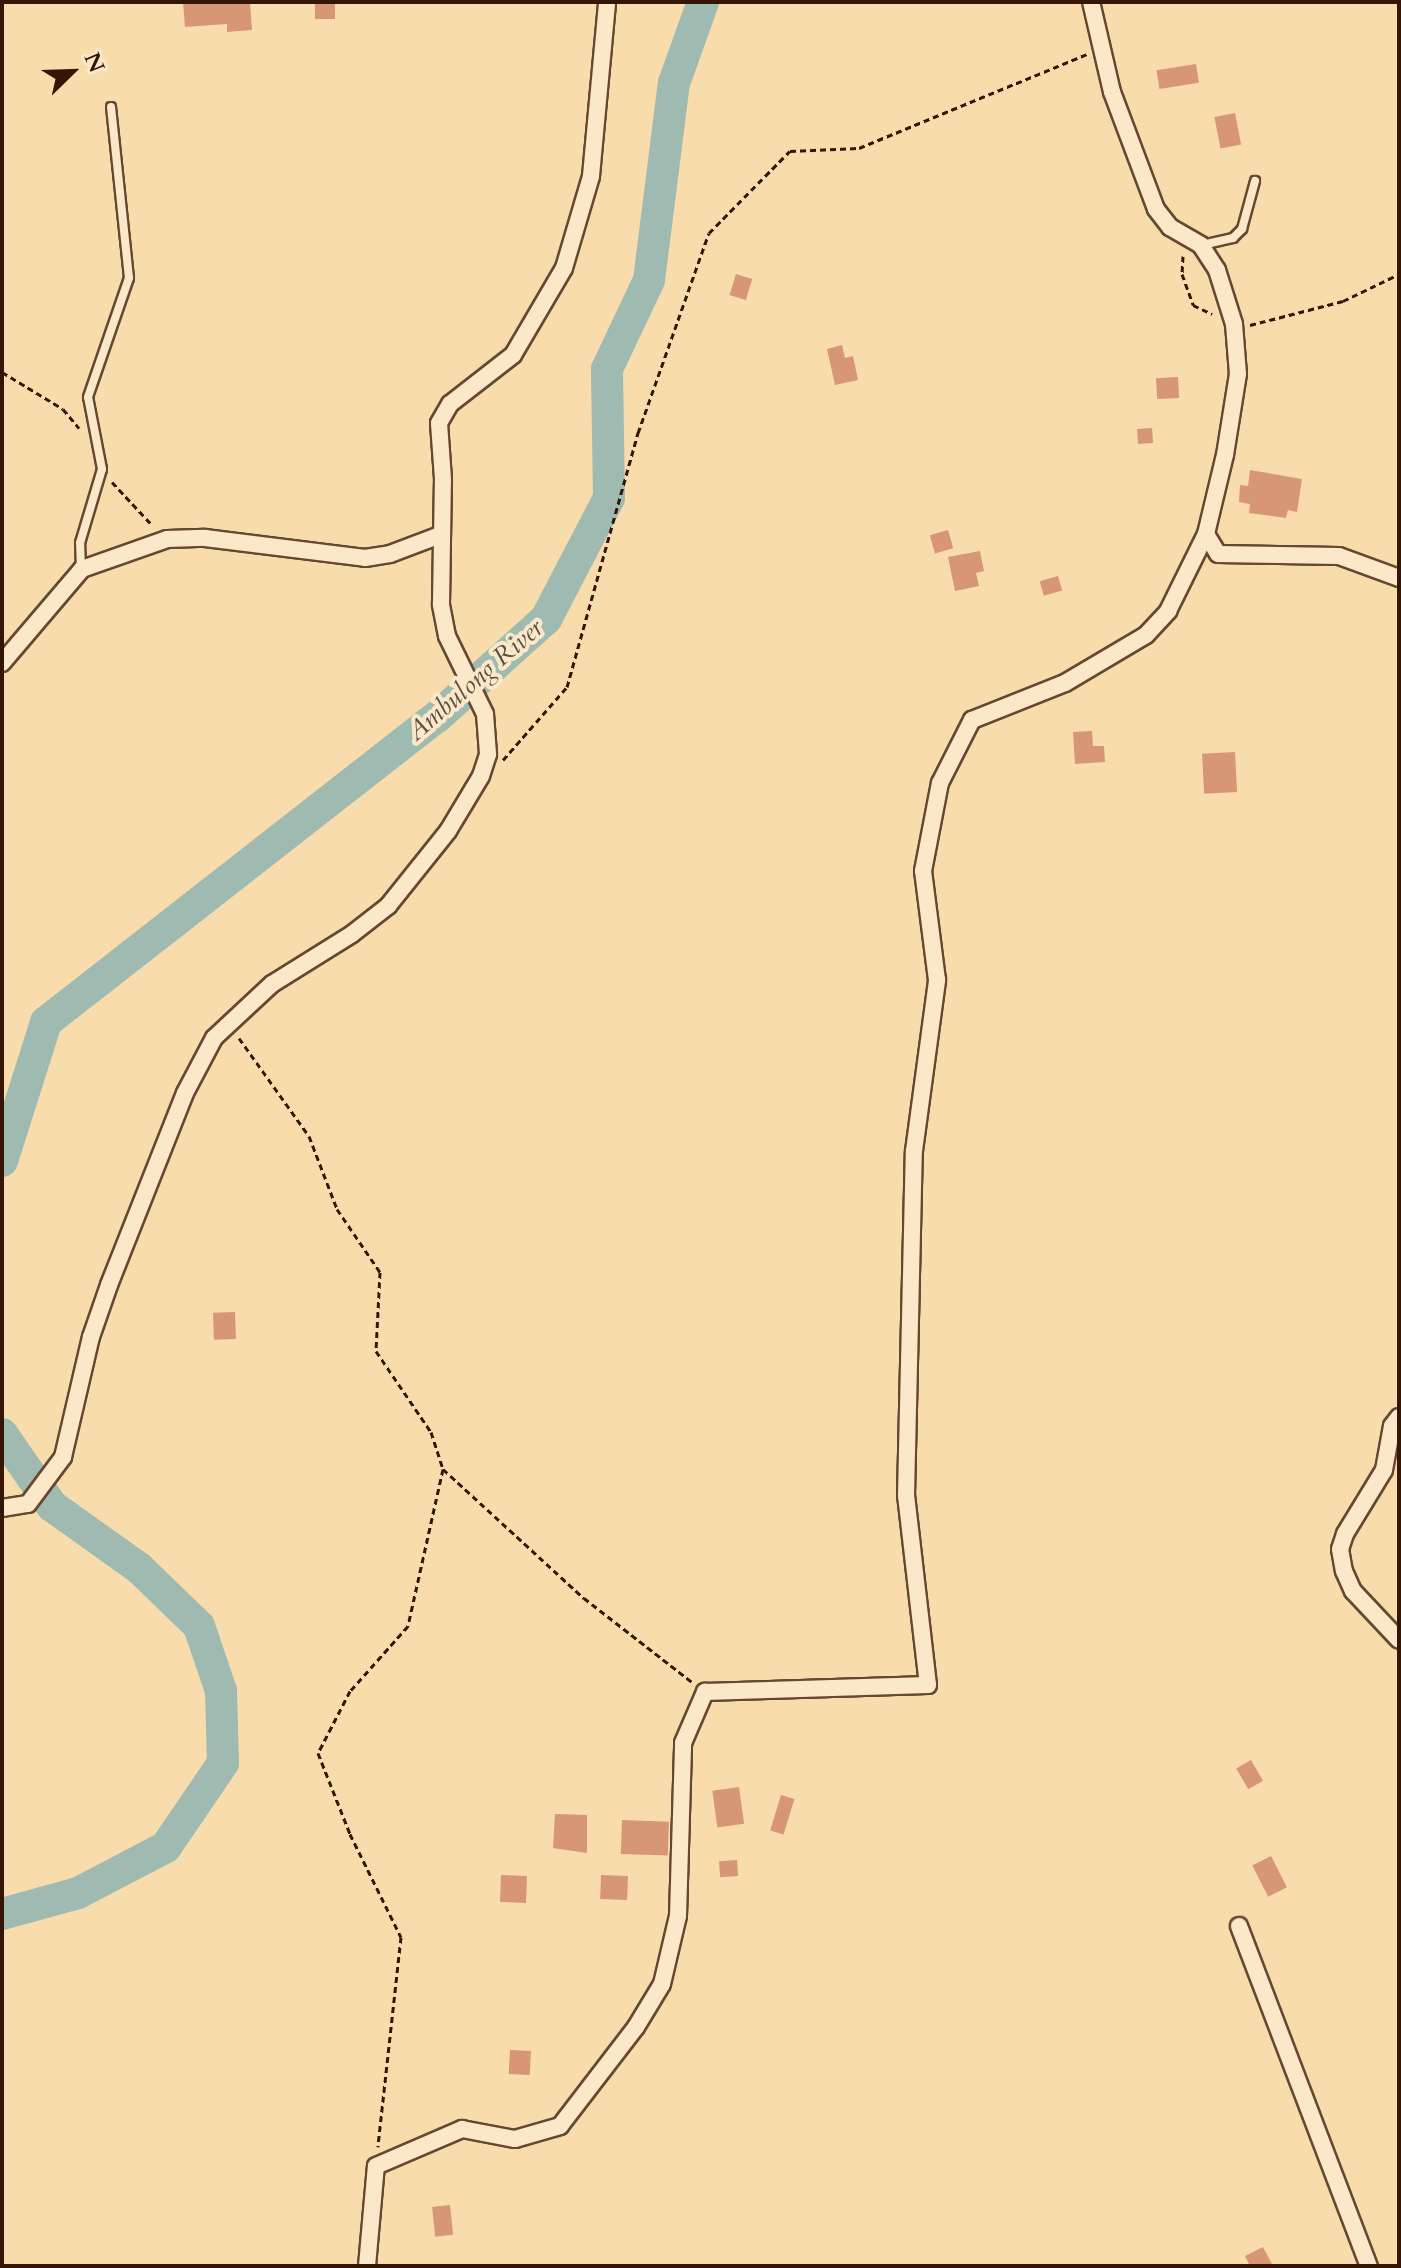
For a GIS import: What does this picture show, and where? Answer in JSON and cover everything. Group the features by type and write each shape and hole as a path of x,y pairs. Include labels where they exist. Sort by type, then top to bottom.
{"street":[{"path":"2,1508 28,1504 59,1463 67,1443 91,1337 109,1285 185,1093 208,1047 228,1022 272,984 368,923 388,906 448,831 481,776 488,754 488,732 476,694 447,636 441,604 443,479 438,433 443,414 450,404 513,355 564,268 591,176 607,2"},
{"path":"367,2266 376,2166 462,2129 515,2139 560,2126 636,2027 662,1984 678,1916 683,1743 705,1692 928,1685 906,1481 914,1151 937,980 923,871 940,783 972,720 1065,683 1146,635 1168,611 1206,534 1225,455 1238,374 1234,324 1217,270 1201,245 1183,237 1156,209 1138,166 1091,2"},
{"path":"1206,534 1218,554 1339,556 1399,578"},
{"path":"2,663 82,569 178,537 365,558 390,554 440,535"},
{"path":"1399,1417 1392,1426 1384,1470 1345,1534 1340,1549 1344,1571 1353,1591 1399,1640"},
{"path":"1239,1926 1369,2266"}],"lane":[{"path":"82,569 80,543 102,469 88,397 129,278 111,107"},
{"path":"1201,245 1233,238 1242,229 1255,181"}],"path":[{"path":"481,776 512,754 567,687 638,433 709,233 790,151 859,148 1102,48"},
{"path":"1183,237 1182,274 1193,305 1234,324 1255,326 1343,301 1399,274"},
{"path":"228,1022 309,1136 337,1209 380,1272 376,1351 431,1432 443,1469 584,1598 705,1692"},
{"path":"376,2166 401,1937 350,1834 318,1753 350,1691 408,1626 443,1469"}],"building":[{"path":"183,2 250,2 252,30 227,32 227,24 185,27"},
{"path":"315,2 335,2 335,19 315,19"},
{"path":"1196,64 1199,83 1159,89 1156,70"},
{"path":"1235,113 1241,144 1220,148 1214,117"},
{"path":"736,274 752,279 746,300 730,295"},
{"path":"842,345 845,358 853,356 858,380 835,385 827,349"},
{"path":"1178,377 1179,398 1157,399 1156,378"},
{"path":"1152,428 1153,443 1138,444 1137,429"},
{"path":"1250,470 1302,479 1297,512 1288,510 1286,518 1249,513 1250,504 1239,502 1240,485 1248,486"},
{"path":"948,530 953,548 935,554 930,535"},
{"path":"980,551 984,571 976,573 979,586 955,591 948,557"},
{"path":"1058,576 1062,590 1044,596 1040,581"},
{"path":"1092,731 1093,746 1104,746 1105,762 1075,764 1073,732"},
{"path":"1235,752 1237,792 1204,794 1202,754"},
{"path":"235,1312 236,1339 214,1340 213,1313"},
{"path":"1251,1760 1263,1781 1248,1789 1236,1768"},
{"path":"739,1787 744,1824 717,1827 712,1791"},
{"path":"781,1795 794,1799 784,1834 770,1830"},
{"path":"555,1814 587,1815 587,1853 553,1848"},
{"path":"622,1820 669,1822 668,1856 621,1854"},
{"path":"1271,1856 1287,1887 1268,1897 1252,1866"},
{"path":"737,1860 738,1876 720,1877 719,1861"},
{"path":"501,1875 527,1876 526,1903 500,1902"},
{"path":"601,1875 628,1876 627,1900 600,1899"},
{"path":"510,2050 531,2051 530,2075 509,2074"},
{"path":"450,2205 453,2235 435,2237 432,2207"},
{"path":"1263,2247 1273,2266 1250,2266 1245,2256"}],"waterway":[{"name":"Ambulong River","path":"2,1161 46,1022 437,717 546,619 609,498 607,369 649,280 674,83 703,2"},
{"name":"Ambulong River","path":"2,1434 52,1506 139,1568 199,1626 221,1691 223,1763 166,1847 78,1893 2,1914"}]}
